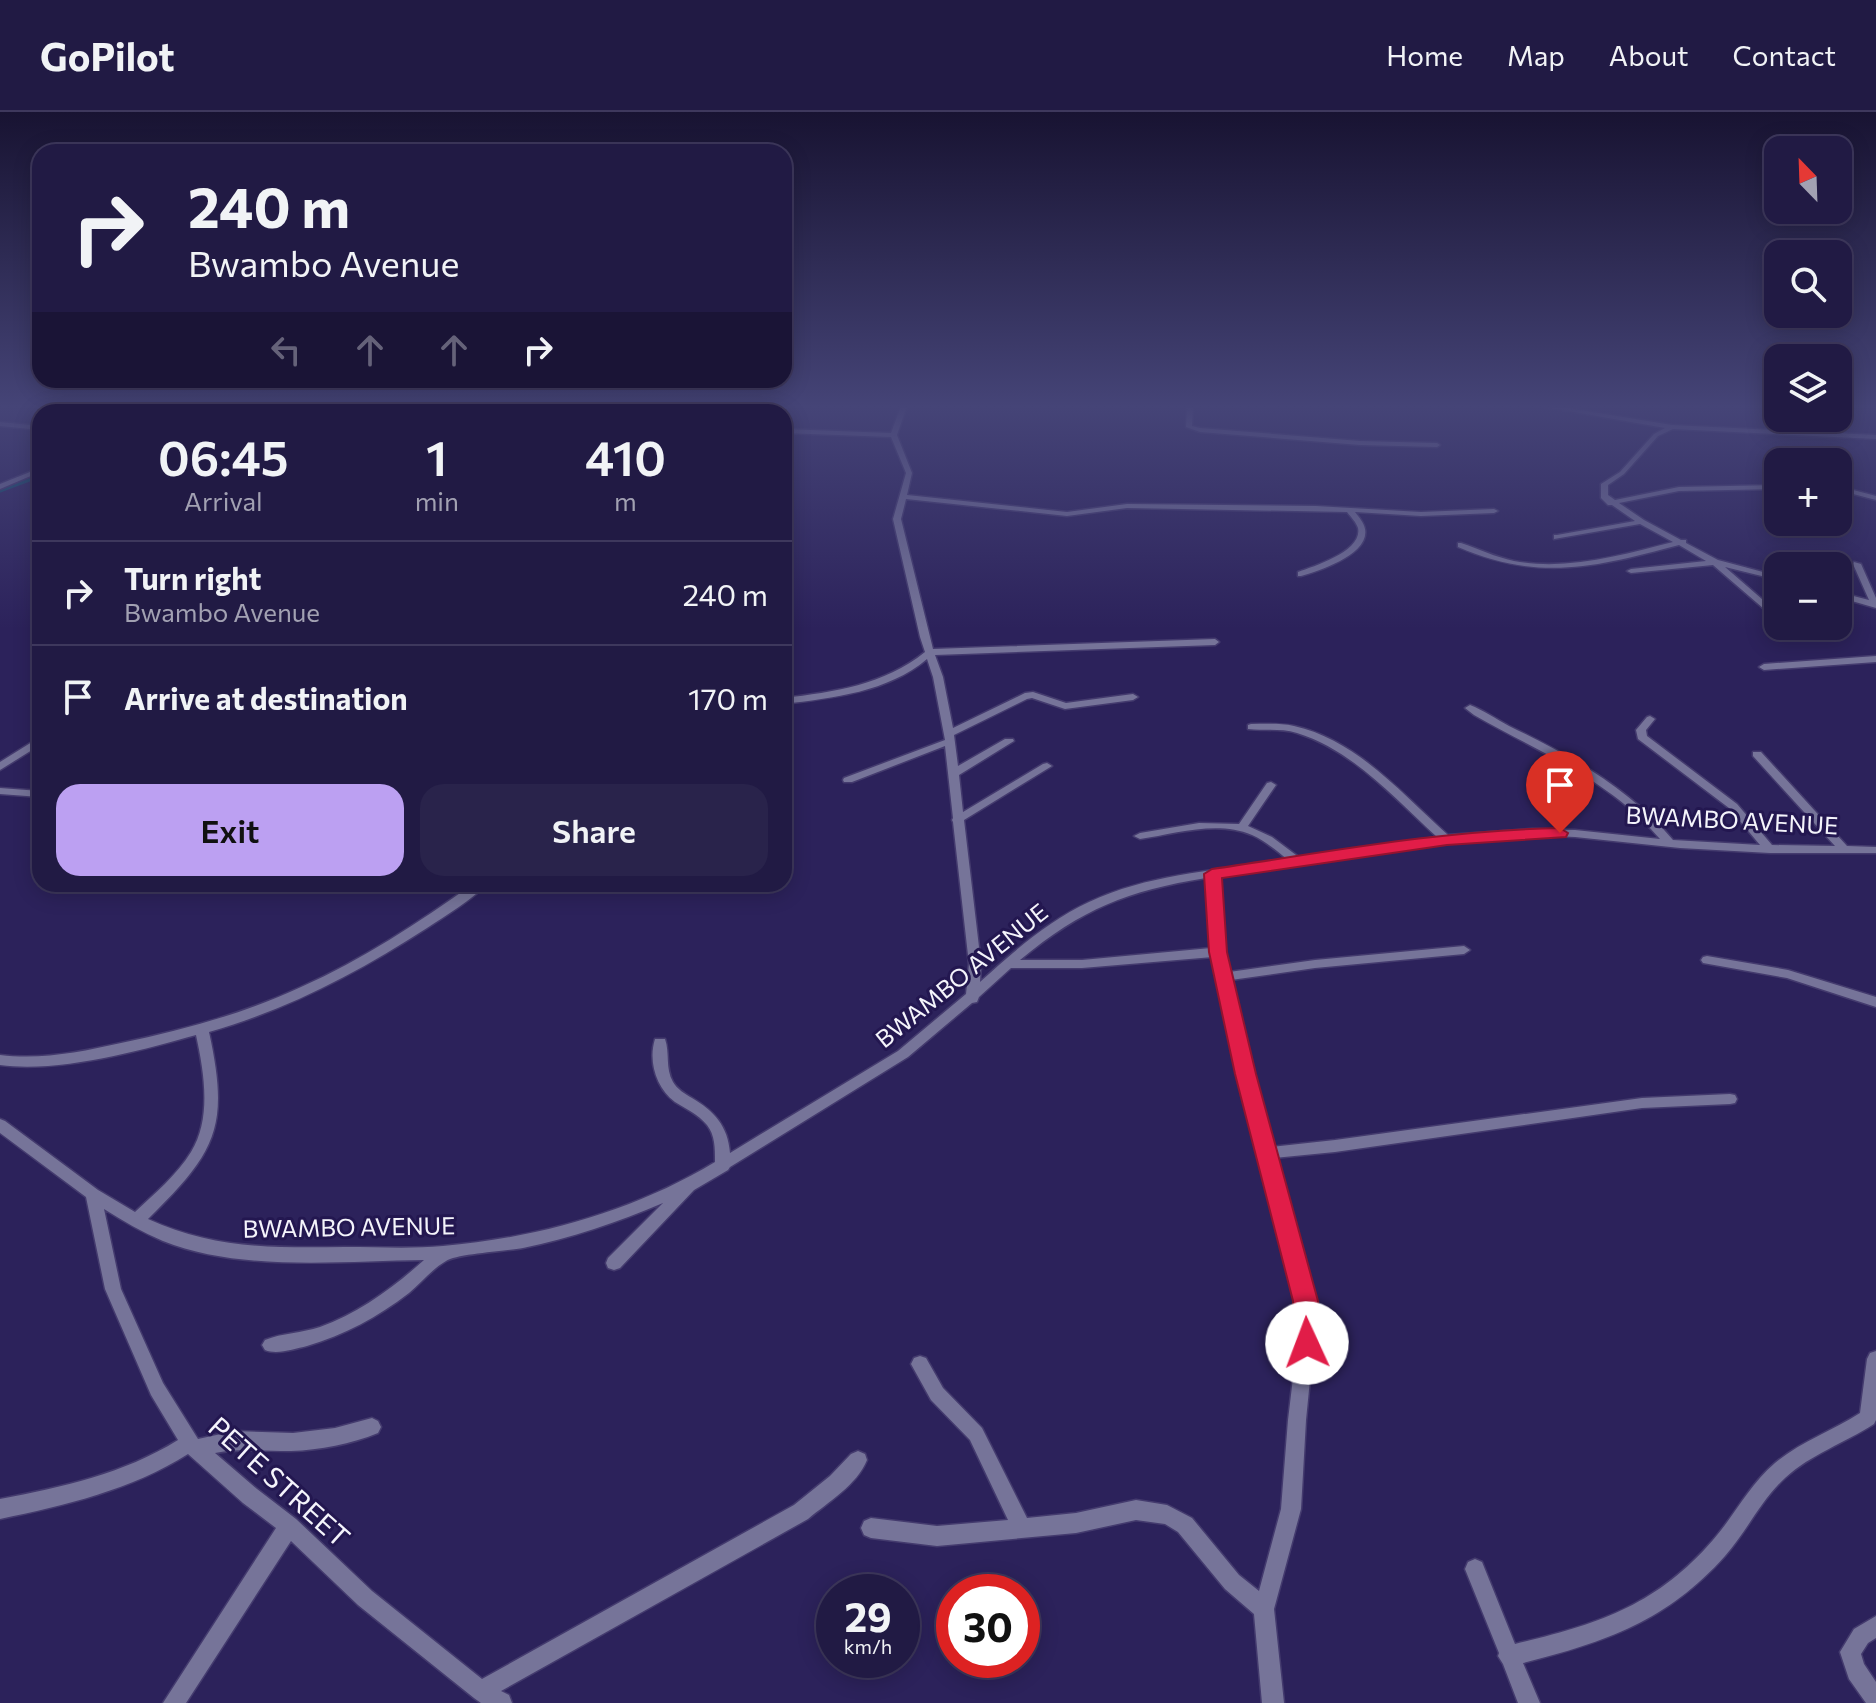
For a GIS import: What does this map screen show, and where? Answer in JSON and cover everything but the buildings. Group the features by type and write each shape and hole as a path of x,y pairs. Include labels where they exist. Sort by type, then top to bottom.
{"street":[{"path":"908,480 897,519 950,737 975,964 972,999"},
{"path":"1611,480 1605,484 1604,496 1611,503 1715,562 1764,606"},
{"path":"1611,503 1679,489 1764,487"},
{"path":"1852,492 1876,498"},
{"path":"905,497 1067,514 1127,506 1421,514 1494,511"},
{"path":"1301,574 1348,553 1358,544 1363,536 1362,528 1349,510"},
{"path":"1557,537 1641,522"},
{"path":"1461,545 1498,561 1545,567 1602,562 1683,542"},
{"path":"1631,571 1715,562 1764,574"},
{"path":"1857,564 1876,605"},
{"path":"1852,598 1876,605"},
{"path":"792,700 835,693 897,675 930,652 1215,642"},
{"path":"1764,667 1876,659"},
{"path":"848,780 950,737 1025,696 1033,695 1065,706 1133,697"},
{"path":"1470,708 1503,729 1532,741 1640,809 1669,843"},
{"path":"1650,719 1641,730 1642,737 1733,806 1770,850"},
{"path":"1251,727 1298,730 1332,744 1354,759 1447,840"},
{"path":"954,773 1009,741"},
{"path":"0,767 32,745"},
{"path":"1757,754 1844,849"},
{"path":"957,820 1047,766"},
{"path":"1242,827 1271,785"},
{"path":"0,791 32,793"},
{"path":"1140,836 1195,828 1242,827 1263,836 1298,862"},
{"name":"BWAMBO AVENUE","path":"0,1125 93,1194 136,1221 169,1236 243,1253 443,1253 523,1241 576,1228 689,1185 903,1054 935,1031 1010,964 1061,924 1094,904 1132,891 1212,874 1447,840 1533,832 1770,850 1876,850"},
{"path":"1212,874 1218,952 1245,1074 1268,1153 1308,1319 1291,1509 1264,1609 1273,1703"},
{"path":"0,1060 38,1063 138,1045 283,1002 360,965 419,929 470,892"},
{"path":"1225,977 1315,964 1464,950"},
{"path":"1010,964 1082,964 1218,952"},
{"path":"1707,960 1788,974 1876,1002"},
{"path":"136,1221 196,1156 206,1132 211,1105 209,1063 201,1028"},
{"path":"660,1042 658,1063 662,1080 671,1091 713,1124 721,1138 723,1166"},
{"path":"1268,1153 1642,1103 1730,1099"},
{"path":"614,1263 689,1185"},
{"name":"PETE STREET","path":"93,1194 113,1289 157,1389 192,1445 289,1526 365,1598 481,1691 501,1703"},
{"path":"271,1345 313,1338 365,1315 404,1289 443,1253"},
{"path":"1508,1656 1586,1637 1652,1609 1668,1598 1702,1569 1730,1535 1751,1500 1778,1473 1868,1418 1876,1359"},
{"path":"920,1364 937,1394 976,1434 1022,1528"},
{"path":"0,1509 88,1492 160,1463 192,1445 235,1440 293,1442 335,1437 372,1427"},
{"path":"481,1691 801,1512 837,1483 858,1460"},
{"path":"871,1528 937,1536 1076,1523 1136,1510 1167,1515 1185,1525 1232,1582 1264,1609"},
{"path":"174,1703 289,1526"},
{"path":"1475,1569 1529,1703"},
{"path":"1876,1626 1861,1636 1850,1652 1852,1664 1876,1698"}],"waterway":[{"path":"0,491 29,480"}],"route":[{"path":"1307,1343 1306,1301 1245,1074 1218,952 1212,874 1447,840 1498,834 1560,833"}]}
